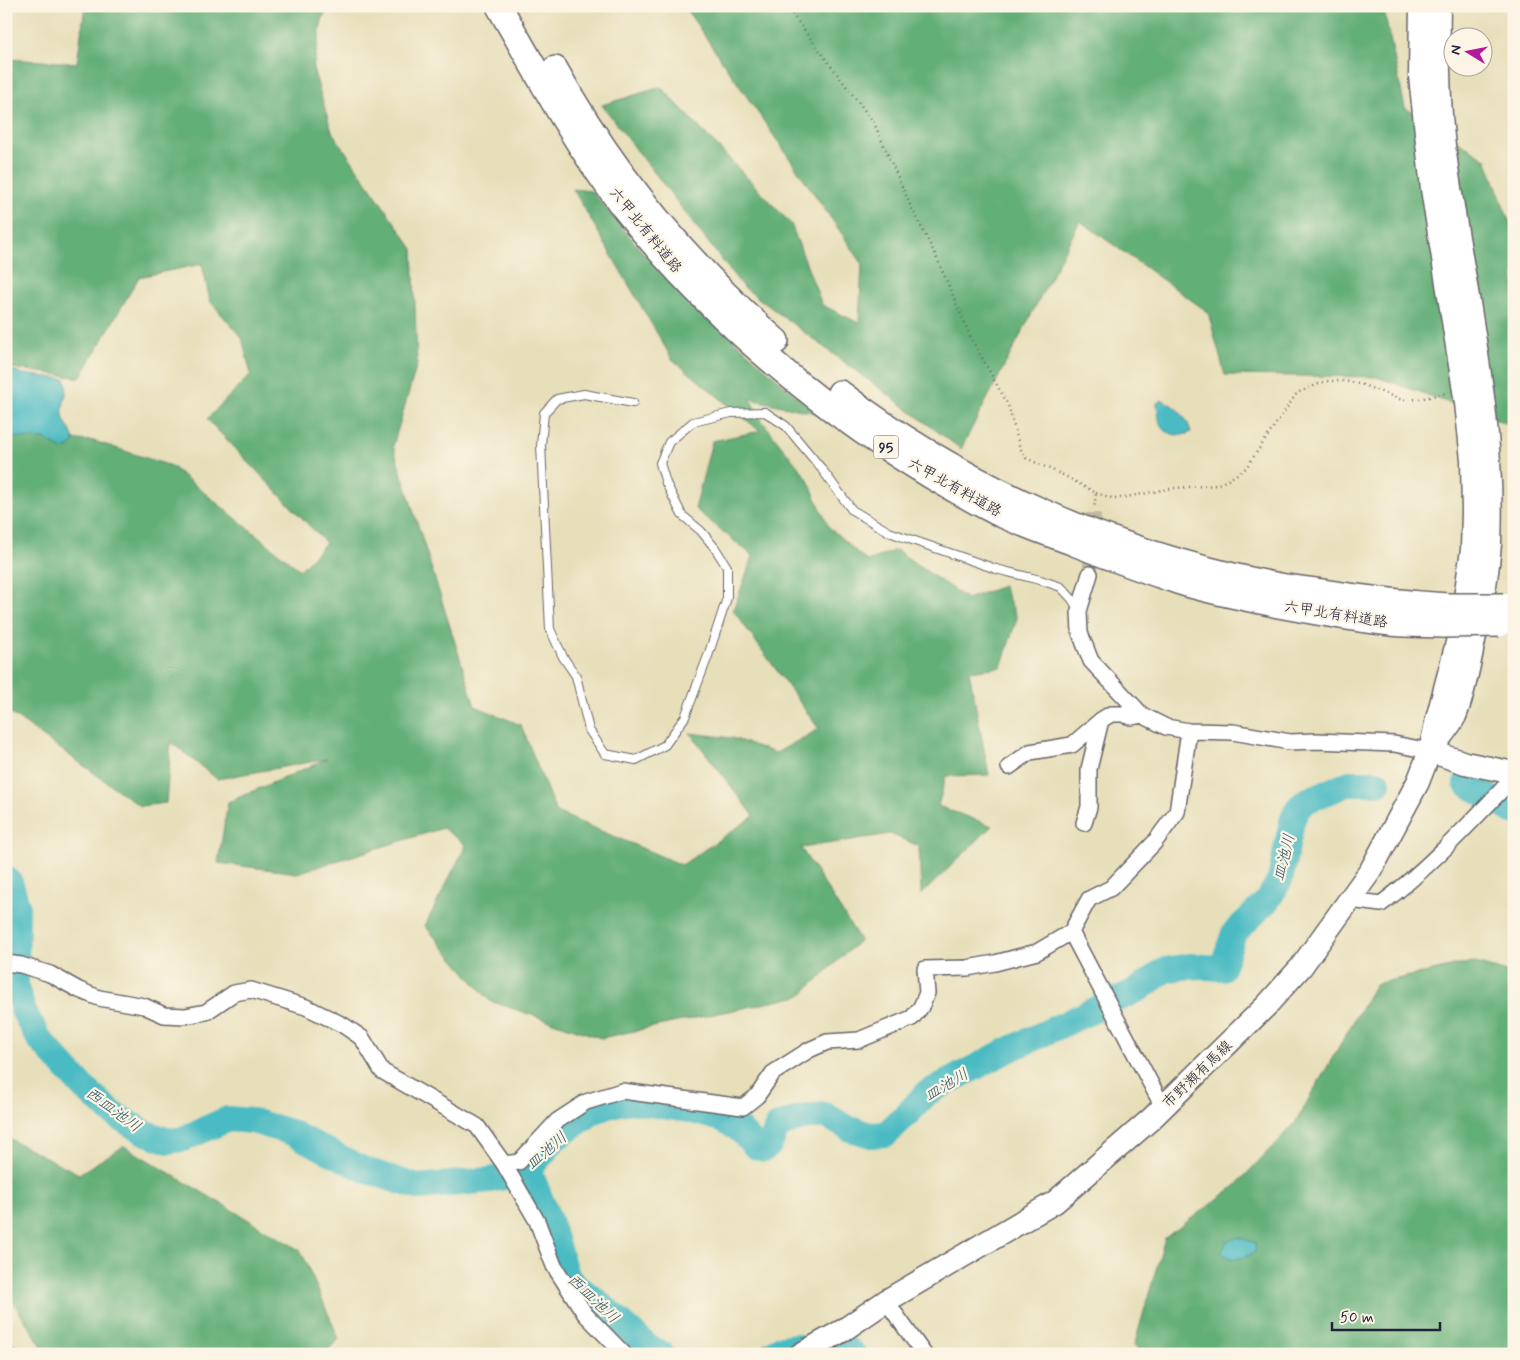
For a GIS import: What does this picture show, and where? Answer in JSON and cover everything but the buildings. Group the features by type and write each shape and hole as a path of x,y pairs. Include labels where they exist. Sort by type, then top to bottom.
{"main road":[{"name":"六甲北有料道路","path":"499,6 559,113 621,203 712,308 800,385 860,430 920,469 998,513 1181,582 1246,598 1391,623 1446,615 1508,615"},
{"name":"六甲北有料道路","path":"519,6 567,92 612,161 648,208 705,274 759,326 817,376 864,412 951,467 1045,514 1143,550 1265,584 1395,602 1446,615"}],"street":[{"path":"1421,6 1420,76 1432,189 1464,389 1472,460 1473,513 1472,550 1460,631 1430,751"},
{"path":"1430,751 1455,717 1466,678 1486,585 1490,543 1489,460 1477,357 1445,151 1438,74 1439,6"},
{"path":"1090,574 1078,611 1080,633 1091,660 1142,715 1166,727 1190,731 1233,732 1290,742 1394,744 1430,751 1465,762 1514,773"},
{"path":"1009,767 1030,752 1072,745 1101,720 1111,714 1122,714 1131,717 1142,715"},
{"path":"1084,823 1089,807 1089,769 1101,720"},
{"path":"505,1166 519,1162 557,1121 586,1102 622,1091 743,1106 757,1096 773,1073 810,1050 827,1042 859,1040 912,1018 921,1007 927,993 925,969 967,968 995,963 1038,952 1071,932 1089,899 1111,888 1154,843 1177,812 1190,731"},
{"name":"市野瀬有馬線","path":"801,1354 842,1331 886,1301 1056,1202 1163,1107 1266,1006 1301,967 1371,870 1418,782 1430,751"},
{"path":"1350,900 1381,904 1409,883 1446,849 1514,777"},
{"path":"1071,932 1163,1107"},
{"path":"14,964 50,974 79,990 99,998 144,1006 164,1015 185,1016 206,1012 234,993 251,990 306,1007 343,1025 362,1038 382,1071 477,1126 505,1166 537,1221 554,1266 559,1274 585,1314 624,1354"},
{"path":"886,1301 924,1354"}],"lane":[{"path":"633,403 584,394 557,399 544,413 541,445 550,629 563,657 576,676 589,730 605,754 636,760 665,745 685,717 727,598 727,567 711,542 682,515 666,483 660,463 669,442 693,422 731,413 765,412 786,426 821,468 852,510 889,532 996,569 1061,587 1072,599 1078,611"}],"path":[{"path":"786,6 874,123 912,209 935,254 972,340 1008,405 1020,448 1026,458 1066,476 1096,493 1115,499 1174,488 1216,485 1228,480 1246,468 1296,394 1326,381 1345,381 1363,385 1402,400 1420,399 1464,389"},
{"path":"1094,509 1096,493"}],"green space":[{"path":"85,6 333,6 323,16 313,69 332,132 413,249 417,364 393,446 475,706 521,725 556,812 682,865 754,816 690,733 732,738 776,753 819,729 733,610 753,556 695,509 712,441 760,431 672,359 573,189 591,191 662,275 815,413 750,399 762,421 807,478 829,527 867,561 896,550 967,599 1003,586 1017,618 1001,667 969,671 989,775 946,776 938,806 992,826 921,895 919,846 890,834 801,848 860,940 800,996 601,1038 490,1001 425,926 466,845 443,828 297,873 218,863 228,802 327,759 217,779 171,742 166,803 140,806 6,710 6,436 94,441 171,466 300,570 326,543 207,419 251,374 242,338 210,301 202,264 139,277 80,378 6,367 6,59 77,63"},
{"path":"684,6 1383,6 1405,108 1486,159 1514,234 1514,426 1377,377 1225,375 1208,312 1080,221 961,449 742,286 602,105 661,87 791,224 822,305 859,323 862,263"},
{"path":"1472,962 1514,974 1514,1354 1142,1354 1134,1346 1165,1238 1234,1187 1295,1123 1375,984"},
{"path":"6,1137 79,1174 124,1146 301,1251 339,1339 324,1354 47,1354 6,1291"},
{"path":"6,1340 35,1354 6,1354"}],"water":[{"path":"6,371 65,379 67,389 63,415 74,442 69,447 62,449 44,439 6,437"},
{"path":"1162,400 1172,405 1180,413 1187,422 1191,432 1178,435 1169,433 1162,427 1157,403"},
{"path":"1238,1237 1256,1243 1255,1252 1237,1259 1229,1258 1221,1252 1227,1242"}],"waterway":[{"name":"皿池川","path":"6,879 10,882 17,905 16,988 24,1012 39,1039 83,1087 115,1115 144,1132 169,1141 183,1139 228,1119 252,1121 290,1132 365,1170 418,1187 490,1180 509,1176 526,1169 539,1158 555,1139 593,1112 610,1105 630,1101 688,1110 722,1119 740,1130 756,1147 764,1149 770,1144 778,1126 801,1118 825,1115 850,1129 871,1135 886,1134 927,1093 1002,1053 1139,989 1165,970 1190,966 1222,968 1234,933 1267,901 1280,880 1292,821 1298,808 1306,801 1350,783 1378,783"},
{"name":"皿池川","path":"1466,783 1514,812"},
{"name":"西皿池川","path":"526,1169 533,1180 550,1223 566,1275 574,1285 597,1301 647,1346 662,1354"},
{"name":"西皿池川","path":"771,1354 781,1348 795,1346"},
{"name":"西皿池川","path":"838,1346 847,1349 853,1354"}],"tunnel":[{"path":"1090,574 1094,509"}]}
